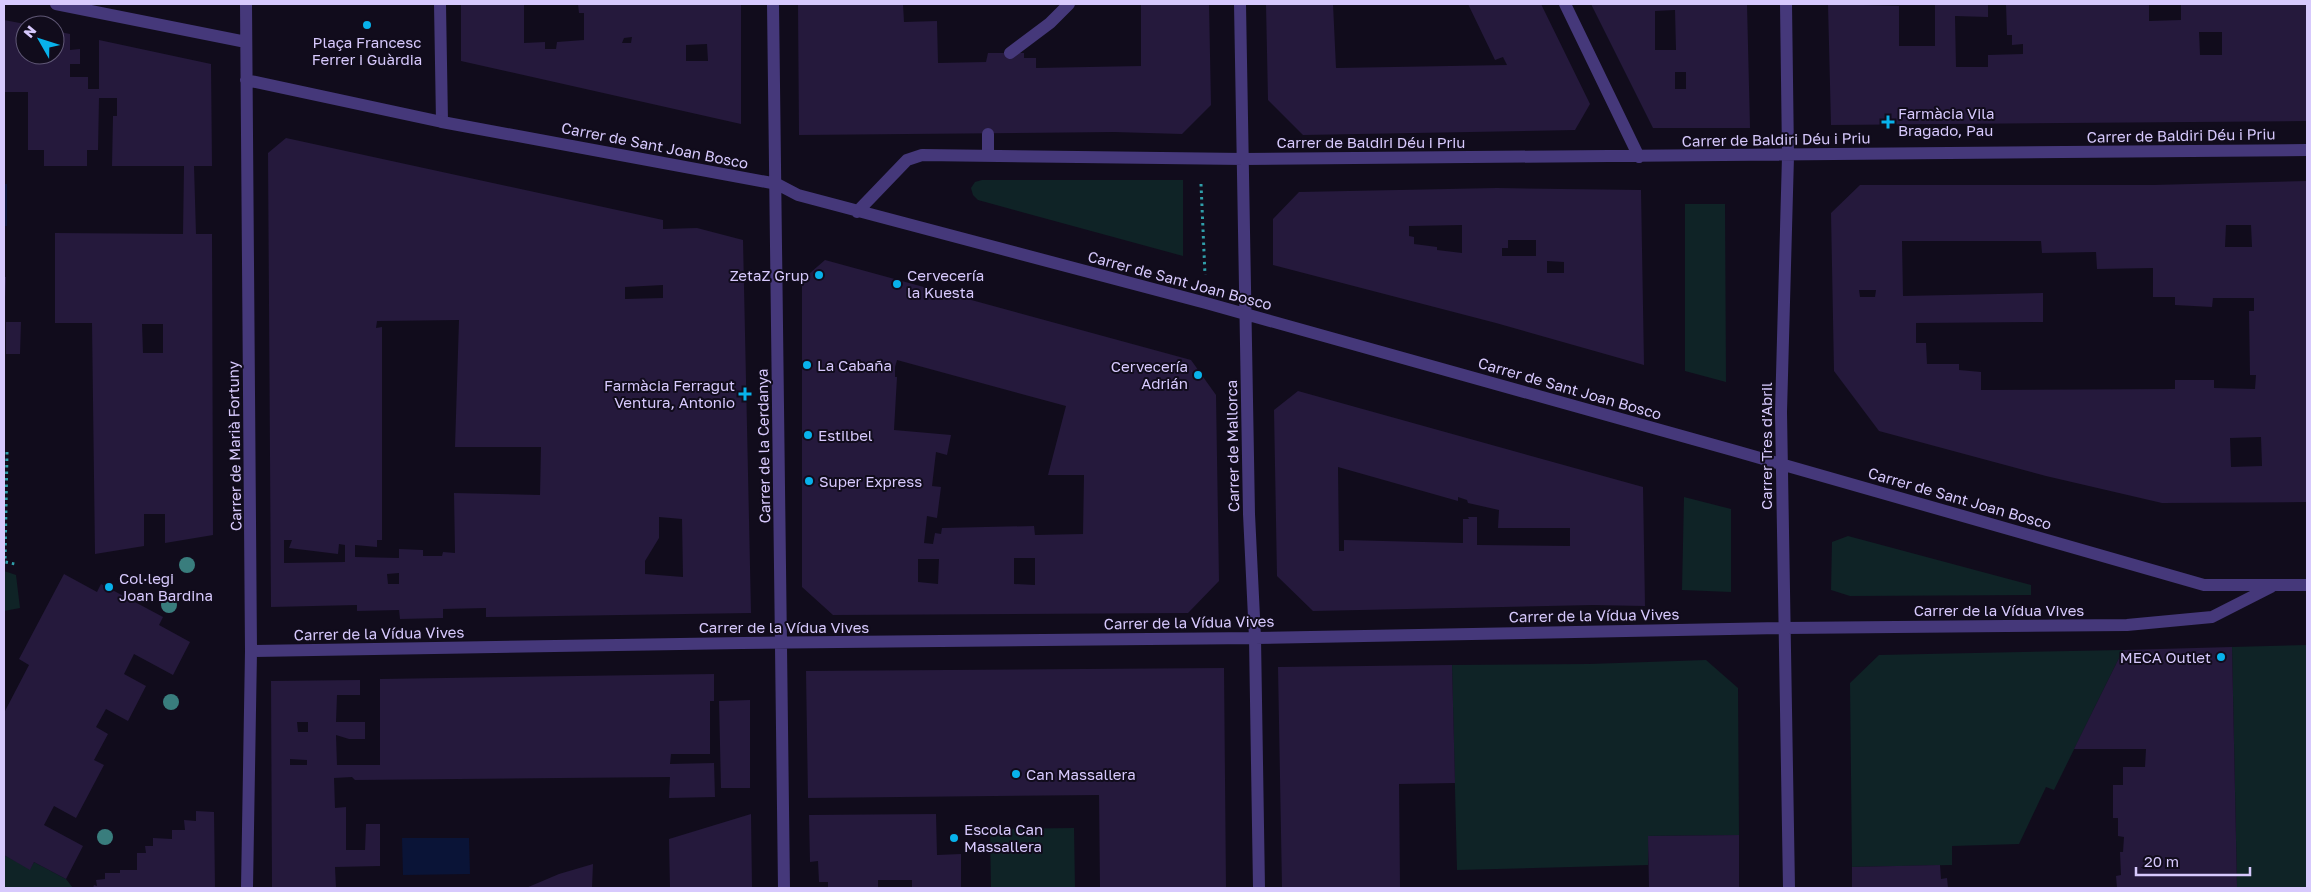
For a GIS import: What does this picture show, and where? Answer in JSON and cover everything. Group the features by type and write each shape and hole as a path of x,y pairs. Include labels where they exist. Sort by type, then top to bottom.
{"street":[{"path":"56,4 246,42"},
{"name":"Carrer de Marià Fortuny","path":"246,4 251,651 247,888"},
{"path":"246,80 442,122 440,4"},
{"name":"Carrer de la Cerdanya","path":"773,4 784,888"},
{"path":"1010,53 1050,23 1070,4"},
{"name":"Carrer de Mallorca","path":"1240,4 1249,514 1255,638 1259,888"},
{"path":"1565,4 1639,157"},
{"name":"Carrer Tres d'Abril","path":"1786,4 1788,156 1781,412 1789,888"},
{"name":"Carrer de Sant Joan Bosco","path":"442,122 776,184 798,195 857,212 1246,314 1782,464 2204,585 2307,585"},
{"path":"988,134 988,156"},
{"name":"Carrer de Baldiri Déu i Priu","path":"1244,159 1788,156 2307,150"},
{"path":"857,212 907,160 922,155 1244,159"},
{"name":"Carrer de Sant Joan Bosco","path":"2127,625 2212,617 2275,586"},
{"name":"Carrer de la Vídua Vives","path":"251,651 1255,638 1785,628 2127,625"}],"path":[{"path":"1200,158 1206,303"},
{"path":"7,452 6,562 15,564"}],"green space":[{"path":"982,180 1183,180 1183,256 978,200 973,195 971,188 975,182"},
{"path":"1685,204 1725,204 1726,382 1685,371"},
{"path":"1684,497 1731,509 1731,592 1682,590"},
{"path":"1848,536 2031,585 2031,595 1850,596 1831,590 1832,542"},
{"path":"4,571 16,575 20,608 4,611"},
{"path":"2307,645 2307,888 2237,888 2232,647"},
{"path":"2123,650 2054,790 2046,787 2019,844 1952,846 1952,865 1852,867 1850,683 1879,655"},
{"path":"1706,660 1738,688 1739,835 1649,836 1648,865 1457,870 1452,665 1589,664"},
{"path":"1074,828 1075,888 991,888 990,829"},
{"path":"4,855 30,869 34,862 66,879 73,888 4,888"}],"water":[{"path":"4,184 7,184 7,226 4,226"},
{"path":"402,838 469,838 470,874 403,875"}],"building":[{"path":"461,4 524,4 524,43 545,42 545,49 556,49 557,42 584,40 584,13 579,13 578,4 741,4 741,124 461,61","holes":["632,37 631,43 622,43 624,38","707,44 708,61 686,61 686,45"]},
{"path":"798,4 903,4 904,22 937,21 938,63 986,62 988,53 1024,53 1024,58 1036,58 1036,68 1141,66 1141,4 1209,4 1211,105 1182,134 1114,132 799,135"},
{"path":"1266,4 1333,4 1336,68 1507,65 1503,57 1495,60 1468,4 1541,4 1590,104 1575,130 1303,135 1268,100"},
{"path":"1591,4 1747,4 1750,128 1653,128","holes":["1675,10 1676,50 1655,50 1655,11","1675,72 1686,72 1686,89 1675,89"]},
{"path":"1828,4 1899,6 1899,46 1935,46 1935,4 1988,4 1988,17 1955,16 1956,67 1988,67 1988,55 2023,54 2023,44 2012,45 2012,35 2007,35 2006,4 2149,4 2149,21 2181,20 2181,4 2307,4 2307,121 1831,125","holes":["2199,32 2222,32 2222,55 2200,55"]},
{"path":"4,20 15,22 15,65 65,65 65,33 70,34 70,50 80,49 80,64 70,64 70,77 88,77 88,89 99,89 99,40 211,64 212,166 194,166 196,234 212,234 213,535 165,543 165,514 144,514 144,546 95,554 92,323 55,323 55,233 183,234 184,166 112,166 113,116 117,116 117,98 99,98 98,150 87,150 87,166 44,166 44,150 28,150 28,92 4,92","holes":["142,324 163,324 163,353 143,353"]},
{"path":"286,138 663,220 663,229 697,228 743,240 751,613 486,617 486,608 443,609 443,618 400,619 399,610 357,611 357,605 271,607 268,153","holes":["663,285 663,298 625,299 625,287","459,320 455,447 541,447 540,495 454,493 455,553 443,552 442,556 423,556 423,550 399,549 399,558 355,557 355,545 377,547 377,540 382,540 382,327 376,328 377,321","659,517 682,519 683,577 645,574 645,561 659,538","284,540 292,540 289,548 338,554 339,544 345,545 345,562 284,563","399,573 399,584 388,584 387,574"]},
{"path":"2307,181 2307,502 2162,503 2046,476 1879,431 1834,371 1831,213 1860,185 2153,185","holes":["2226,225 2251,225 2252,247 2225,247","1902,241 2041,241 2042,253 2096,252 2097,269 2153,268 2153,297 2175,297 2175,305 2212,307 2213,298 2254,298 2254,311 2249,311 2250,375 2256,375 2255,389 2214,388 2214,380 2175,380 2175,389 1981,390 1981,372 1959,370 1959,364 1927,364 1926,343 1916,343 1916,323 2043,322 2043,293 1903,296","1859,290 1876,290 1875,297 1860,297","2261,437 2262,466 2231,467 2230,438"]},
{"path":"1497,188 1641,190 1644,365 1496,323 1273,265 1273,219 1299,192","holes":["1462,225 1462,253 1437,250 1437,247 1414,244 1414,237 1409,236 1409,226","1508,240 1536,240 1536,256 1502,256 1502,248 1508,248","1547,261 1564,262 1564,273 1547,273"]},
{"path":"825,260 1191,360 1216,395 1219,581 1188,613 833,615 802,587 802,280","holes":["897,360 1066,406 1048,475 1084,475 1083,534 1035,535 1034,526 942,528 941,534 935,533 933,544 924,543 927,516 937,518 941,487 932,486 936,452 947,455 951,435 894,430 897,377 895,377 895,367","1014,558 1035,558 1035,585 1014,584","918,559 939,559 938,584 918,582"]},
{"path":"4,277 6,277 5,298 4,298"},
{"path":"6,322 21,322 20,354 6,354"},
{"path":"1298,391 1643,487 1645,606 1593,605 1313,611 1277,576 1274,410","holes":["1338,467 1458,501 1458,497 1467,500 1468,503 1499,510 1498,528 1570,528 1570,546 1477,545 1477,517 1468,517 1469,519 1463,519 1463,543 1344,540 1344,551 1339,551"]},
{"path":"64,574 97,592 101,584 163,617 159,625 190,642 173,675 134,654 124,674 146,686 128,721 106,709 96,727 108,734 94,760 104,765 76,818 54,806 44,825 83,846 66,879 34,862 30,870 4,855 4,713 29,665 19,659"},
{"path":"2232,647 2237,888 2117,888 2116,876 2121,875 2120,852 2123,852 2124,837 2118,836 2118,818 2113,818 2113,785 2123,785 2123,767 2145,767 2146,749 2074,749 2123,650"},
{"path":"1452,665 1455,783 1399,784 1400,888 1282,888 1278,667"},
{"name":"Can Massallera","path":"1224,668 1226,888 1100,888 1099,795 808,798 806,671"},
{"path":"714,674 714,701 710,701 710,754 671,754 670,764 714,763 715,797 669,798 670,777 355,780 352,777 334,778 335,808 346,807 346,850 365,850 366,824 380,824 380,866 335,867 336,888 272,888 271,681 360,680 360,695 337,695 336,722 365,722 365,739 349,739 336,735 337,765 380,765 380,679","holes":["297,722 308,722 308,732 298,732","290,759 307,760 307,765 290,765"]},
{"path":"750,700 750,788 721,788 719,701"},
{"path":"196,811 214,812 215,888 93,888 94,885 97,886 96,880 105,879 105,873 120,873 120,870 137,870 137,853 146,853 145,846 153,846 153,838 172,839 172,830 185,830 184,820 196,821"},
{"path":"751,814 752,888 670,888 669,839"},
{"path":"936,814 937,855 961,854 961,888 912,888 912,880 878,880 878,888 828,888 828,882 819,882 818,861 810,862 809,815"},
{"path":"1739,835 1739,888 1649,888 1648,836"},
{"path":"593,864 592,888 526,888 559,874"},
{"path":"1940,865 1941,879 1947,878 1948,888 1852,888 1852,867"}],"place":[{"name":"Plaça Francesc Ferrer i Guàrdia","path":"367,25"},
{"name":"Farmàcia Vila Bragado, Pau","path":"1888,122"},
{"name":"ZetaZ Grup","path":"819,275"},
{"name":"Cervecería la Kuesta","path":"897,284"},
{"name":"La Cabaña","path":"807,365"},
{"name":"Cervecería Adrián","path":"1198,375"},
{"name":"Farmàcia Ferragut Ventura, Antonio","path":"745,394"},
{"name":"Estilbel","path":"808,435"},
{"name":"Super Express","path":"809,481"},
{"name":"Col·legi Joan Bardina","path":"109,587"},
{"name":"MECA Outlet","path":"2221,657"},
{"name":"Can Massallera","path":"1016,774"},
{"name":"Escola Can Massallera","path":"954,838"}]}
